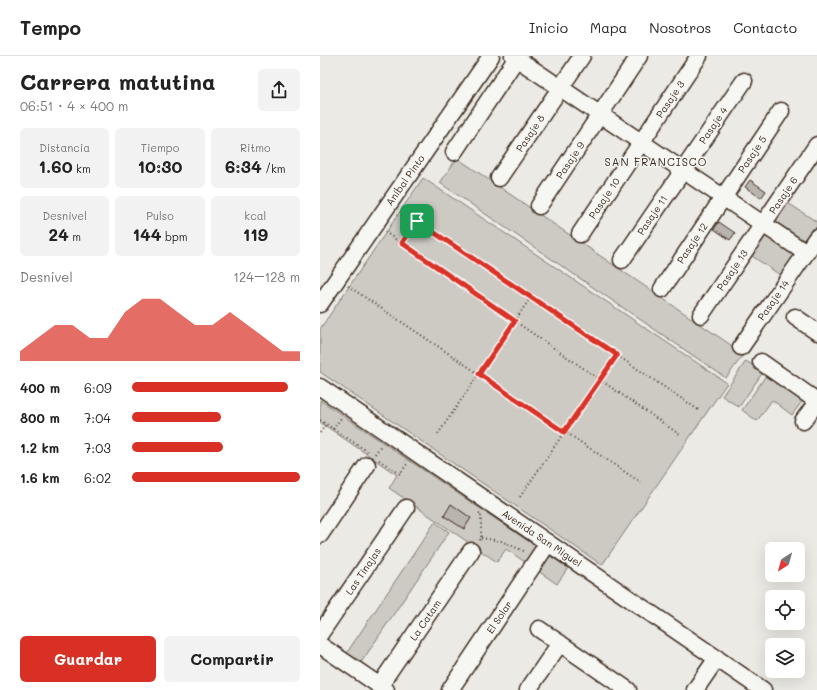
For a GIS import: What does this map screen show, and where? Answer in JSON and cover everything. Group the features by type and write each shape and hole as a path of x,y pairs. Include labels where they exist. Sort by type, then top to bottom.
{"street":[{"name":"Aníbal Pinto","path":"320,304 491,56"},
{"name":"Pasaje 8","path":"499,178 582,56"},
{"name":"Pasaje 9","path":"539,206 639,56"},
{"name":"Pasaje 3","path":"641,142 699,56"},
{"path":"454,152 516,57 806,253"},
{"name":"Pasaje 4","path":"683,170 744,81"},
{"name":"Pasaje 5","path":"723,197 782,111"},
{"name":"Pasaje 10","path":"580,234 641,142"},
{"name":"Pasaje 6","path":"763,224 817,145"},
{"name":"Pasaje 11","path":"622,260 683,170"},
{"name":"Pasaje 12","path":"662,288 723,197"},
{"name":"Pasaje 13","path":"701,315 763,224"},
{"name":"Pasaje 14","path":"741,347 817,237"},
{"path":"795,317 817,332"},
{"path":"761,362 817,401 803,421"},
{"name":"Avenida San Miguel","path":"320,387 763,690"},
{"path":"320,535 367,465"},
{"name":"Las Tinajas","path":"320,634 406,508"},
{"name":"El Solar","path":"450,690 548,543"},
{"name":"La Catam","path":"382,689 386,676 471,552"},
{"path":"539,629 628,690"},
{"path":"528,690 560,643"},
{"path":"320,646 382,689"},
{"path":"695,690 717,658"}],"path":[{"path":"402,243 417,221 700,411"},
{"path":"384,231 679,434"},
{"path":"347,285 643,484"},
{"path":"438,434 530,297"},
{"path":"520,497 617,355"},
{"path":"333,429 341,418"},
{"path":"320,420 400,474 406,464"},
{"path":"320,433 326,424"},
{"path":"481,514 481,538 501,541 538,558"}],"shaded area":[{"path":"457,158 744,354 726,378 440,183"},
{"path":"423,178 727,383 602,565 320,372 320,329"},
{"path":"785,201 817,222 817,226 783,277 749,254"},
{"path":"746,361 763,372 739,407 722,396"},
{"path":"767,374 803,400 792,415 772,400 757,421 742,410"},
{"path":"320,400 568,568 557,584 506,549 497,562 389,488 397,475 320,422"},
{"path":"435,522 449,532 360,664 346,654"}],"building":[{"path":"750,180 766,191 761,198 745,187"},
{"path":"719,222 735,233 730,240 714,229"},
{"path":"451,504 471,518 464,529 444,516"}],"district":[{"name":"SAN FRANCISCO","path":"656,161"}],"route":[{"path":"417,221 617,355 564,432 479,374 515,321 402,243 417,221"}]}
